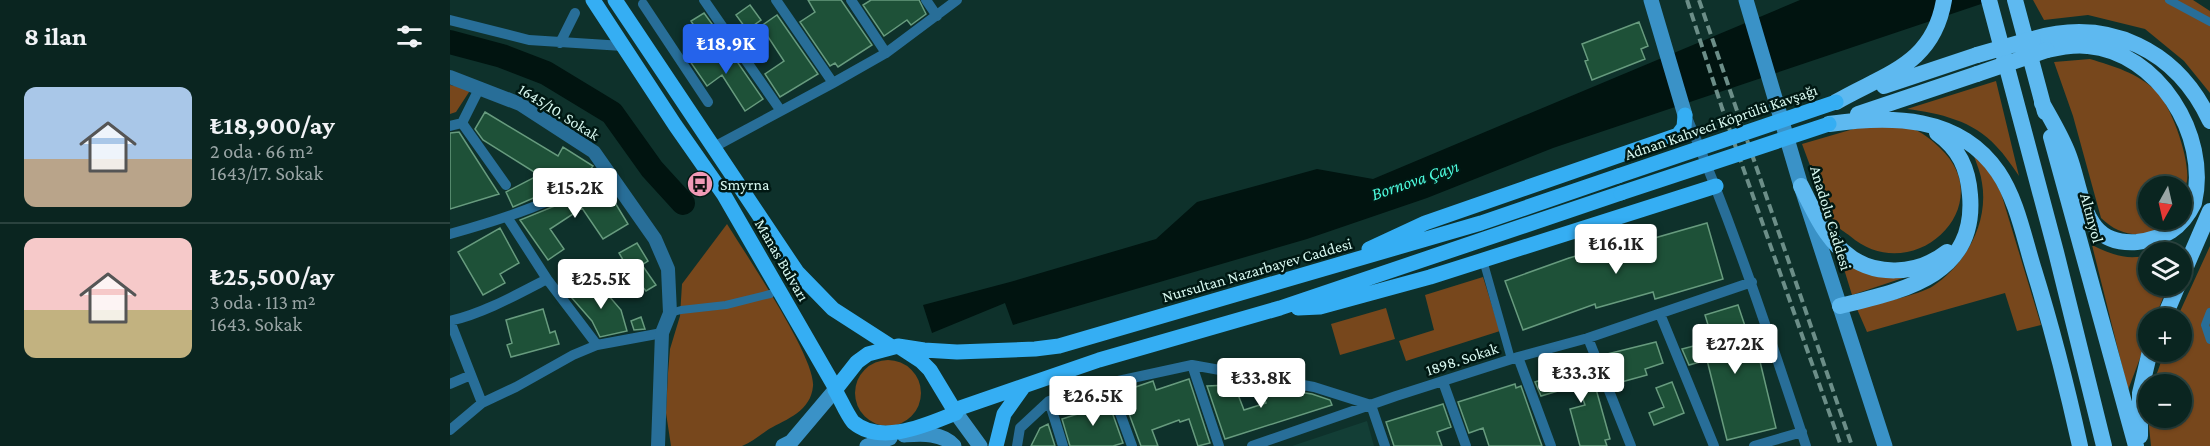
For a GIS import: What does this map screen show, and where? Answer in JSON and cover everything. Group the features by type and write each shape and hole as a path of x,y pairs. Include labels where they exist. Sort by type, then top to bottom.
{"highway":[{"path":"1836,102 1908,64 1921,52 1937,27 1944,0"},
{"name":"Altınyol","path":"2015,1 2139,446"},
{"path":"1991,7 2056,252 2104,446"},
{"path":"1836,102 1977,55 2033,39 2051,34 2085,31 2116,37 2155,53 2184,81 2203,107 2210,122"},
{"path":"1829,124 2047,50 2067,46 2105,49 2123,55 2156,76 2171,90 2191,121 2197,135 2201,155 2198,196 2180,226 2163,237 2147,241 2116,242 2097,229 2087,212 2070,158 2042,103"},
{"path":"1829,124 1868,118 1918,122 1940,128 1955,135 1982,154 1998,172 2013,204 2038,285 2062,367 2080,446"},
{"path":"1840,306 1917,285 1932,276 1953,257 1965,235 1971,215 1971,202 1965,165 1955,149 1939,134 1918,122"},
{"path":"1801,186 1819,223 1835,243 1844,253 1865,266 1901,272 1921,267 1938,259 1965,235"},
{"path":"2192,253 2210,211"},
{"path":"2139,446 2139,393 2147,362"}],"main road":[{"name":"Manas Bulvarı","path":"593,0 724,195 836,389"},
{"name":"Manas Bulvarı","path":"615,0 797,272 833,309 895,347"},
{"path":"1335,266 1425,223 1678,135 1684,126 1685,115 1650,0"},
{"name":"Anadolu Caddesi","path":"1746,0 1801,186 1885,446"},
{"name":"Adnan Kahveci Köprülü Kavşağı","path":"1618,176 1836,102"},
{"path":"867,446 1099,360 1280,308 1829,124"},
{"name":"Nursultan Nazarbayev Caddesi","path":"895,347 957,352 1059,346 1481,223 1618,176"},
{"path":"1280,308 1320,307 1382,291 1716,186"},
{"path":"783,446 791,442 856,362 868,354 895,347 921,360 930,370 955,412 980,446"},
{"path":"996,446 1004,414 1024,386"},
{"path":"836,389 854,423 864,431 876,436 895,437 924,433 944,439 954,446"}],"street":[{"path":"704,0 781,111"},
{"path":"777,0 833,84"},
{"path":"850,0 886,53"},
{"path":"926,0 937,16"},
{"path":"714,147 886,53 957,0"},
{"path":"2169,0 2210,22"},
{"path":"626,18 646,2 708,102"},
{"path":"560,43 575,13"},
{"path":"450,20 529,40 623,46"},
{"name":"1645/10. Sokak","path":"450,77 520,104 594,152 655,239 668,269 670,313 662,333 658,439"},
{"path":"450,126 462,123 480,87"},
{"path":"1685,115 1716,186 1752,282 1806,446"},
{"path":"462,123 506,185"},
{"path":"450,234 507,217 574,191 609,171"},
{"path":"507,217 547,279 597,345"},
{"path":"1483,260 1515,358 1551,446"},
{"path":"482,403 450,321 464,318 547,279"},
{"name":"1898. Sokak","path":"1252,446 1515,358 1588,338 1752,282"},
{"path":"670,313 726,305 770,294"},
{"path":"2210,312 2205,325 2210,340"},
{"path":"1659,314 1714,446"},
{"path":"450,430 482,403 573,355 597,345 662,333"},
{"path":"1588,338 1631,446"},
{"path":"1192,365 1220,446"},
{"path":"1017,446 1020,428 1049,401 1109,383 1192,365 1314,387 1371,405 1385,446"},
{"path":"450,384 471,375"},
{"path":"1443,382 1467,446"},
{"path":"1109,383 1132,446"},
{"path":"1049,401 1063,446"},
{"path":"1755,446 1802,432"},
{"path":"658,439 665,446"}],"shaded area":[{"path":"2033,0 2193,0 2210,11 2210,93 2184,61 2145,29 2088,15 2044,20"},
{"path":"2090,59 2125,71 2141,79 2156,91 2168,109 2183,147 2187,176 2138,176 2138,230 2155,230 2153,231 2144,234 2126,233 2101,218 2073,116 2054,62"},
{"path":"1996,81 2019,176 1987,137 1967,124 1931,113 1907,109"},
{"path":"450,85 471,89 456,112 450,114"},
{"path":"1874,123 1914,129 1940,148 1956,171 1961,194 1955,216 1942,234 1922,247 1899,253 1874,250 1839,227 1833,221 1802,144"},
{"path":"1974,156 1988,169 2001,193 2041,325 2017,331 2005,293 1867,332 1857,309 1908,296 1933,286 1955,267 1972,242 1982,213 1983,198 1980,173"},
{"path":"727,224 792,330 811,372 813,386 811,395 808,402 797,413 742,446 671,446 666,413 668,373 670,349 680,316 682,284"},
{"path":"2092,245 2119,256 2138,257 2138,296 2164,296 2159,308 2138,308 2139,362 2128,390"},
{"path":"2210,246 2210,446 2151,446 2149,428 2192,428 2192,374 2157,374 2161,362 2192,362 2192,308 2182,308 2187,296 2192,296 2192,285"},
{"path":"1840,256 1909,276 1852,295"},
{"path":"1483,277 1500,331 1406,361 1399,341 1434,330 1425,295"},
{"path":"1386,308 1395,339 1340,355 1331,324"},
{"path":"888,360 900,363 911,370 918,381 921,393 918,405 911,416 900,423 888,426 876,423 865,416 858,405 855,393 858,381 865,370 876,363"},
{"path":"1367,421 1374,446 1292,446"}],"water":[{"path":"1800,0 1993,0 1553,148 1427,198 1307,239 1013,325 1005,303 932,333 923,305 1156,239 1197,202 1317,169 1373,179"}],"building":[{"path":"808,0 841,0 872,45 838,67 835,63 830,66 800,22 815,12"},
{"path":"871,0 919,0 926,14 911,25 907,20 884,36 863,5"},
{"path":"750,5 761,20 747,30 736,15"},
{"path":"704,13 715,28 701,37 691,21"},
{"path":"777,15 818,74 780,97 765,74 784,61 761,26"},
{"path":"1639,22 1648,46 1641,49 1645,59 1592,80 1582,44"},
{"path":"697,45 708,60 727,47 763,99 745,111 722,75 707,86 685,54"},
{"path":"485,112 558,156 563,147 593,166 586,175 513,207 506,192 539,175 483,140 475,129"},
{"path":"459,132 499,194 450,209 450,133"},
{"path":"603,183 628,224 603,239 582,208 550,229 564,249 548,260 520,220 571,200"},
{"path":"1707,223 1723,279 1655,299 1653,292 1596,308 1595,304 1523,330 1505,281 1569,258 1635,239 1637,243"},
{"path":"500,228 519,263 500,274 505,283 483,295 458,252"},
{"path":"637,243 648,261 642,265 656,285 646,291 630,272 619,253"},
{"path":"596,281 621,310 627,331 600,337 592,321 571,297"},
{"path":"1738,305 1753,350 1757,349 1776,428 1727,440 1707,360 1689,365 1682,349 1713,341 1705,315"},
{"path":"543,309 550,333 555,331 559,344 511,357 507,345 512,343 506,320"},
{"path":"641,317 645,329 634,330 631,321"},
{"path":"1656,342 1663,363 1645,369 1647,375 1614,384 1603,355"},
{"path":"1590,364 1600,388 1596,389 1610,439 1605,440 1607,446 1580,446 1570,409 1585,405 1578,385 1541,396 1535,382"},
{"path":"1189,379 1210,443 1198,446 1189,419 1180,422 1179,420 1152,430 1158,446 1141,446 1121,392 1153,381 1156,390"},
{"path":"1672,382 1684,413 1654,425 1649,413 1664,407 1656,388"},
{"path":"1515,384 1516,388 1521,386 1542,446 1489,446 1483,428 1469,433 1458,402"},
{"path":"1229,385 1232,394 1237,392 1244,410 1266,403 1261,387 1278,389 1279,395 1292,391 1312,394 1330,400 1332,405 1225,439 1207,386"},
{"path":"1107,398 1123,443 1113,446 1070,446 1062,419 1084,412 1082,407"},
{"path":"1443,404 1451,427 1437,432 1442,446 1394,446 1386,422"},
{"path":"1048,424 1055,446 1031,446 1040,428"}],"waterway":[{"name":"Bornova Çayı","path":"450,42 502,56 546,73 612,113 652,169 683,203"}],"railway":[{"path":"1687,0 1722,108 1841,446"},
{"path":"1699,0 1852,446"}],"place":[{"name":"Smyrna","path":"700,184"}]}
